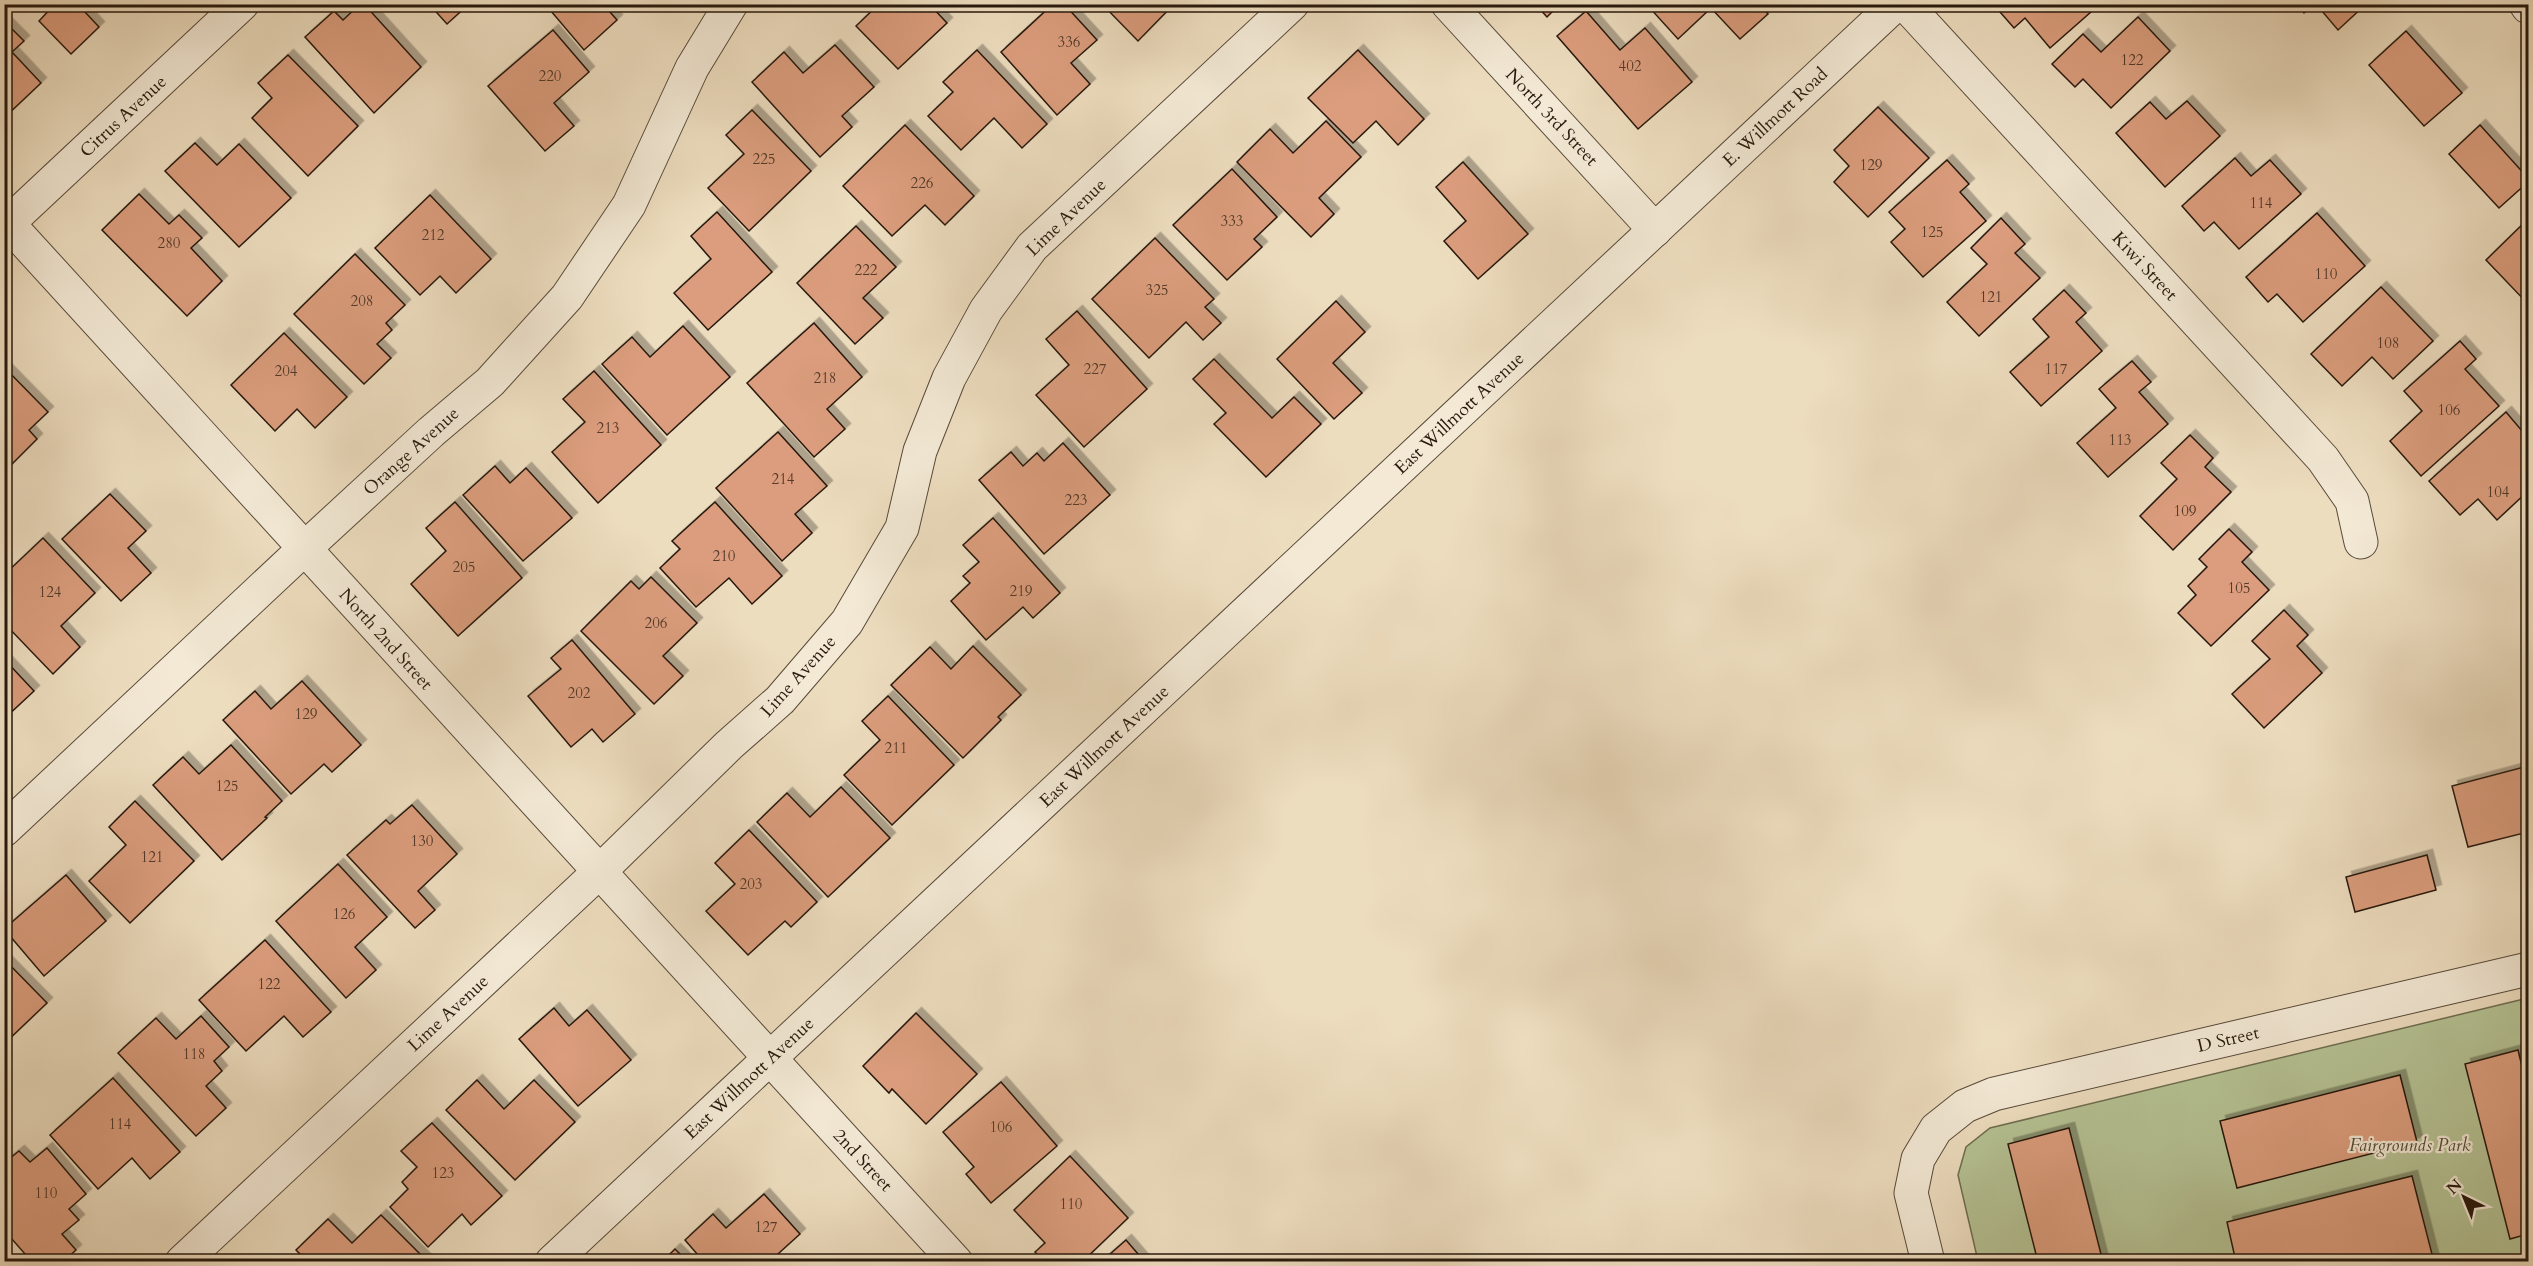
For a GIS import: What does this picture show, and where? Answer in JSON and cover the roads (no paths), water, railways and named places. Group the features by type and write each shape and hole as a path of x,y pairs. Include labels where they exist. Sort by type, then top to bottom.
{"street":[{"name":"Citrus Avenue","path":"6,223 242,4"},
{"name":"Orange Avenue","path":"4,830 304,549 431,432 490,382 567,297 628,205 692,68 731,4"},
{"name":"Lime Avenue","path":"182,1262 598,872 729,745 780,700 847,622 902,528 920,451 949,378 986,310 1032,248 1292,4"},
{"name":"North 3rd Street","path":"1448,4 1655,230"},
{"name":"E. Willmott Road","path":"1655,230 1896,4"},
{"name":"Kiwi Street","path":"1905,4 2323,459 2352,501 2361,542"},
{"name":"North 2nd Street","path":"6,223 770,1059"},
{"name":"East Willmott Avenue","path":"552,1262 1655,230"},
{"name":"D Street","path":"1928,1262 1911,1193 1918,1159 1936,1129 1965,1107 1994,1094 2529,969"},
{"name":"2nd Street","path":"770,1059 956,1262"}],"park label":[{"name":"Fairgrounds Park","path":"2410,1145"}]}
